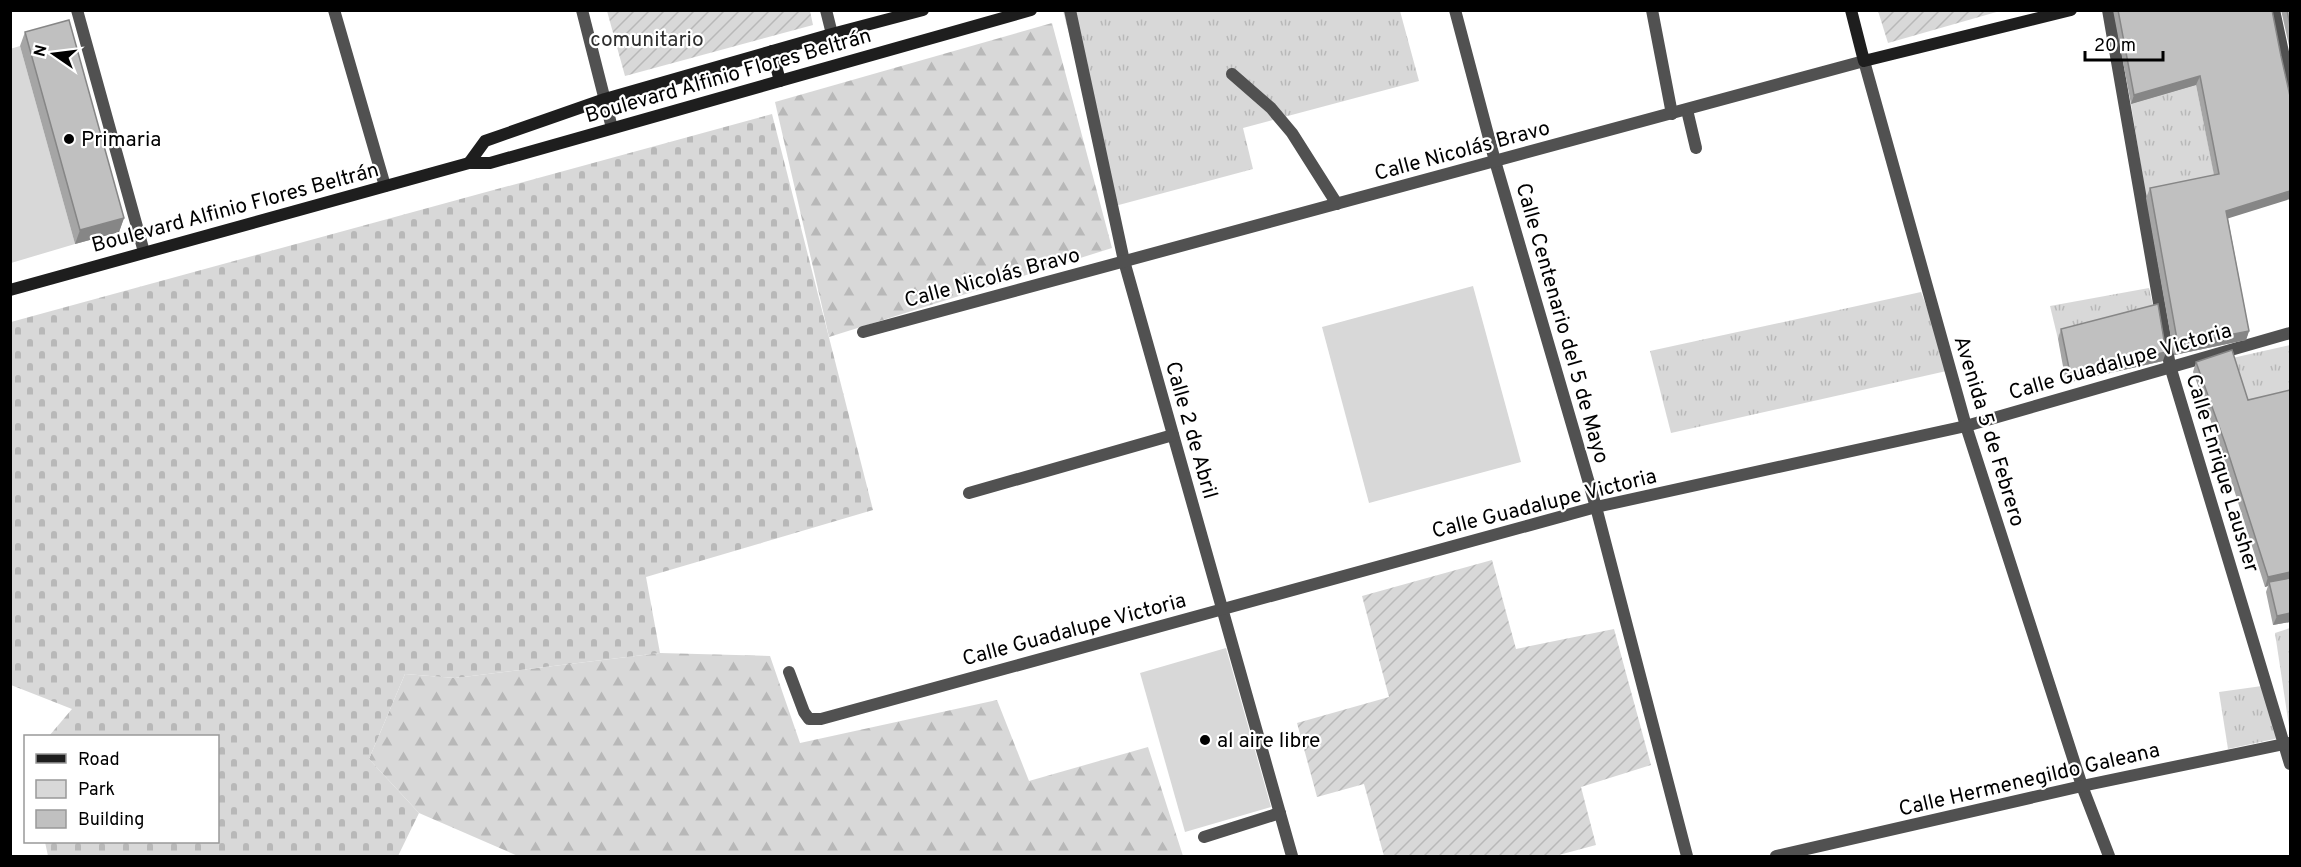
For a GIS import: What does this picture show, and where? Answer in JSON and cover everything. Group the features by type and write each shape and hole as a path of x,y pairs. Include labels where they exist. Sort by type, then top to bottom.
{"street":[{"path":"77,10 144,252"},
{"path":"334,10 385,186"},
{"path":"582,10 612,128"},
{"path":"826,10 832,34"},
{"name":"Boulevard Alfinio Flores Beltrán","path":"469,163 485,141 605,99 923,10"},
{"name":"Boulevard Alfinio Flores Beltrán","path":"10,290 469,163 490,163 1031,10"},
{"name":"Calle 2 de Abril","path":"1070,10 1124,261 1292,856"},
{"name":"Calle Centenario del 5 de Mayo","path":"1455,10 1495,161 1596,507 1687,856"},
{"path":"1652,10 1672,114"},
{"name":"Avenida 5 de Febrero","path":"1851,10 1966,426 2082,786 2109,856"},
{"name":"Calle Nicolás Bravo","path":"864,332 1864,61 2071,10"},
{"name":"Calle Enrique Lausher","path":"2108,10 2170,366 2287,743 2290,764"},
{"path":"2274,10 2290,86"},
{"path":"772,51 780,81"},
{"path":"1232,74 1270,108 1292,133 1337,204"},
{"path":"1687,110 1696,148"},
{"name":"Calle Guadalupe Victoria","path":"789,672 804,712 809,719 821,719 1596,507 1966,426 2290,333"},
{"path":"969,494 1173,435"},
{"name":"Calle Hermenegildo Galeana","path":"1776,856 2082,786 2287,743"},
{"path":"1204,837 1280,813"}],"green space":[{"path":"1878,10 2000,11 1888,43"},
{"name":"comunitario","path":"607,11 810,11 813,25 625,76"},
{"path":"1063,11 1400,11 1419,81 1243,128 1253,169 1115,206"},
{"path":"1052,23 1112,248 829,337 775,102"},
{"path":"20,46 75,244 11,263 10,49"},
{"path":"2196,85 2216,183 2146,198 2131,104"},
{"path":"772,114 873,510 646,577 660,653 455,678 405,674 369,759 419,813 398,856 48,856 45,843 219,843 219,735 50,735 72,709 11,685 11,322"},
{"path":"1473,286 1521,462 1369,503 1322,327"},
{"path":"2149,288 2155,314 2058,339 2050,306"},
{"path":"1921,292 1951,370 1671,433 1650,351"},
{"path":"2290,345 2290,399 2245,410 2228,359"},
{"path":"1492,560 1516,649 1614,629 1651,765 1581,787 1596,845 1555,856 1384,856 1364,784 1317,797 1297,723 1389,697 1362,596"},
{"path":"2290,628 2290,733 2275,633"},
{"name":"al aire libre","path":"1226,648 1271,807 1185,832 1140,673"},
{"path":"660,653 770,656 800,743 997,700 1029,781 1148,747 1183,856 518,856 419,813 369,759 405,674 455,678"},
{"path":"2262,686 2279,738 2228,749 2219,692"}],"building":[{"path":"2118,10 2272,10 2290,96 2290,191 2226,211 2249,331 2178,345 2150,188 2219,174 2200,76 2134,95"},
{"path":"2287,10 2290,10 2290,26"},
{"name":"Primaria","path":"69,20 124,218 80,230 25,32"},
{"path":"2158,304 2166,352 2070,373 2061,329"},
{"path":"2232,350 2248,400 2290,390 2290,572 2268,577 2196,362"},
{"path":"2290,578 2290,613 2277,616 2269,582"}],"place":[{"name":"Primaria","path":"69,139"},
{"name":"al aire libre","path":"1205,740"}]}
